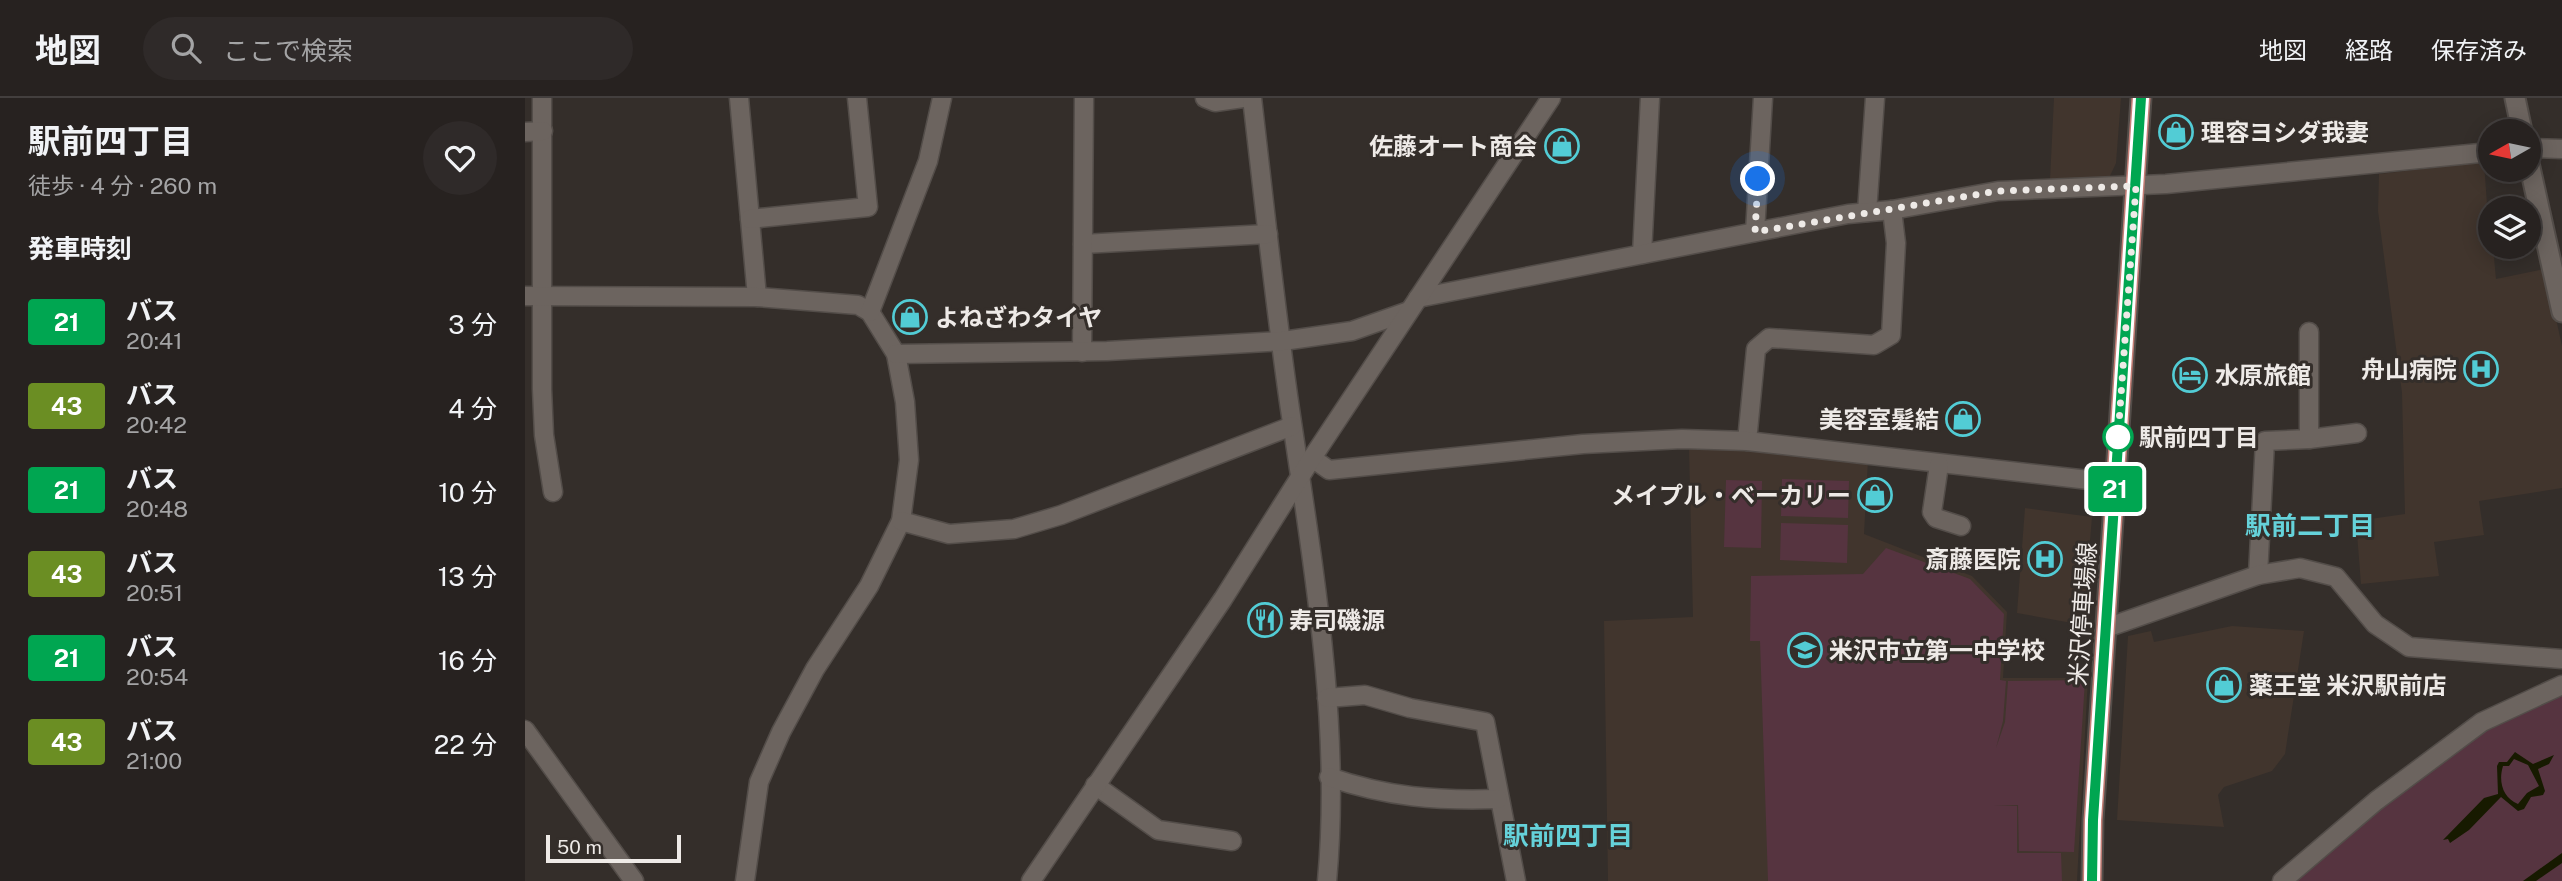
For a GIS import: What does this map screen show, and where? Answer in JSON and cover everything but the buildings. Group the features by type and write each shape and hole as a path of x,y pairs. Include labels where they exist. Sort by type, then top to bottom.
{"main road":[{"name":"米沢停車場線","path":"2092,881 2093,820 2141,98"},
{"path":"2515,98 2519,119"},
{"path":"2533,182 2562,312"}],"street":[{"path":"542,98 534,132 533,296 543,424 553,492"},
{"path":"739,98 757,297"},
{"path":"750,219 868,207 857,98"},
{"path":"870,312 928,161 942,98"},
{"path":"1082,352 1084,98"},
{"path":"1205,98 1215,102 1243,98"},
{"path":"1252,98 1292,426 1310,527 1327,698 1327,881"},
{"path":"1031,881 1223,599 1312,458 1551,98"},
{"path":"1642,254 1650,98"},
{"path":"1755,232 1763,98"},
{"path":"1867,212 1875,98"},
{"path":"2541,148 2562,149"},
{"path":"896,354 1082,352 1283,341 1352,331 1414,305 1642,254 1867,212 1998,191 2136,186 2478,153"},
{"path":"1747,441 1756,349 1769,338 1874,345 1891,335 1896,243 1892,210"},
{"path":"1083,244 1268,234"},
{"path":"533,296 757,297 858,304 870,312 896,354 905,402 909,460 901,521 869,586 815,669 759,782 745,881"},
{"path":"2309,332 2309,439"},
{"path":"901,521 949,534 1014,528 1061,515 1292,426"},
{"path":"2258,575 2265,441 2357,433"},
{"path":"1312,458 1329,470 1583,444 1682,439 1747,441 2115,483"},
{"path":"1939,465 1932,512 1936,518 1961,526"},
{"path":"2106,628 2258,575 2300,568 2336,577 2375,624 2409,647 2562,659"},
{"path":"2283,881 2376,801 2482,722 2562,685"},
{"path":"1327,698 1365,695 1409,708 1485,722 1516,881"},
{"path":"525,730 634,881"},
{"path":"1329,777 1367,790 1439,801 1498,799"},
{"path":"1095,785 1157,830 1232,841"}],"shaded area":[{"path":"2054,98 2121,98 2116,163 2109,178 2050,180"},
{"name":"舟山病院","path":"2478,163 2478,182 2485,182 2486,196 2478,196 2478,259 2494,259 2496,279 2545,269 2562,346 2562,488 2479,501 2484,535 2434,542 2439,576 2361,584 2356,521 2405,514 2402,393 2378,211 2379,174"},
{"name":"米沢市立第一中学校","path":"1689,447 1868,460 1864,534 1972,576 2007,612 2003,678 2088,678 2077,881 1608,881 1604,621 1693,617"},
{"path":"1782,479 1849,481 1848,518 1781,516"},
{"path":"1726,480 1762,481 1761,548 1724,547"},
{"path":"2025,508 2092,517 2083,625 2017,613"},
{"path":"1781,523 1848,525 1847,563 1780,560"},
{"path":"1886,548 1970,579 2004,614 2000,680 2006,681 2003,721 1996,748 2005,722 2008,681 2085,680 2074,852 2019,851 2018,805 1994,806 2017,806 2017,853 2061,853 2062,881 1768,881 1760,641 1750,641 1751,576 1863,574"},
{"name":"薬王堂 米沢駅前店","path":"2232,626 2304,631 2285,754 2272,771 2224,787 2218,795 2224,827 2117,820 2128,636 2151,631 2154,642"},
{"path":"2562,693 2562,881 2295,881 2381,805 2490,727"},
{"path":"2515,752 2533,764 2554,755 2549,764 2538,769 2545,791 2543,795 2531,797 2524,809 2518,811 2501,797 2469,830 2450,843 2448,839 2443,840 2484,798 2498,794 2497,766 2499,762 2507,762","holes":["2514,759 2528,765 2539,786 2527,793 2518,804 2509,798 2503,789 2503,766 2509,766"]},
{"path":"2562,853 2562,863 2536,881 2523,881"}],"bus line":[{"name":"21","path":"2092,881 2093,820 2141,98"}],"place":[{"name":"理容ヨシダ我妻","path":"2176,132"},
{"name":"佐藤オート商会","path":"1562,146"},
{"name":"よねざわタイヤ","path":"910,317"},
{"name":"舟山病院","path":"2481,369"},
{"name":"水原旅館","path":"2190,375"},
{"name":"美容室髪結","path":"1963,419"},
{"name":"駅前四丁目","path":"2118,437"},
{"name":"メイプル・ベーカリー","path":"1875,495"},
{"name":"斎藤医院","path":"2045,559"},
{"name":"寿司磯源","path":"1265,620"},
{"name":"米沢市立第一中学校","path":"1805,650"},
{"name":"薬王堂 米沢駅前店","path":"2224,685"}],"district":[{"name":"駅前二丁目","path":"2310,525"},
{"name":"駅前四丁目","path":"1568,835"}],"route":[{"path":"1758,179 1755,232 1848,214 1892,210 1998,191 2136,186 2118,437"}]}
